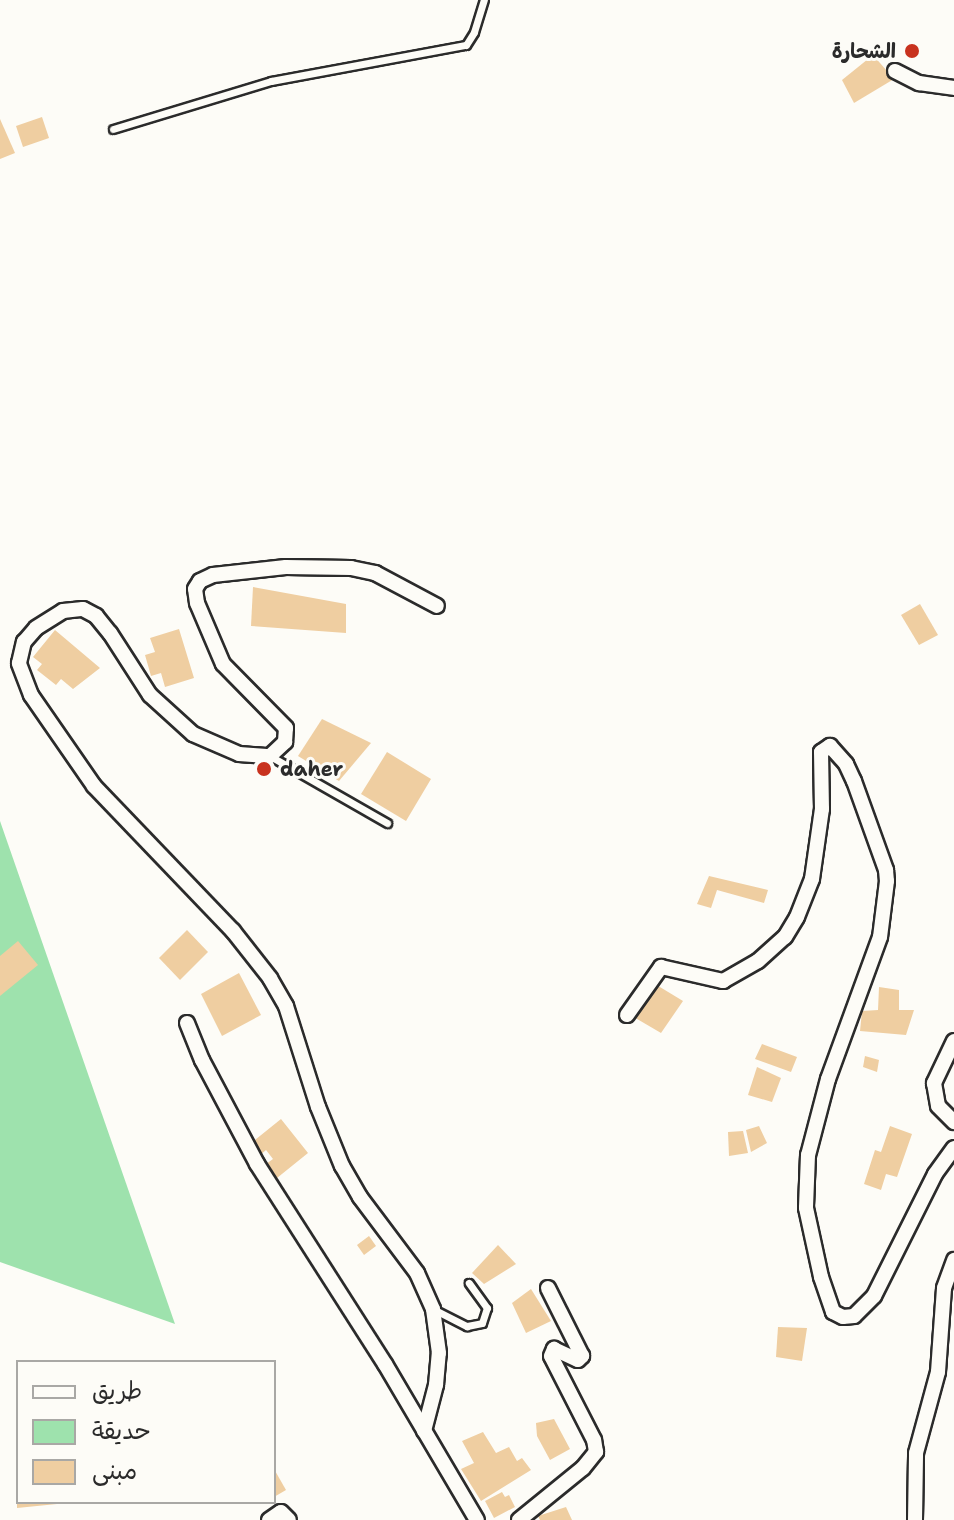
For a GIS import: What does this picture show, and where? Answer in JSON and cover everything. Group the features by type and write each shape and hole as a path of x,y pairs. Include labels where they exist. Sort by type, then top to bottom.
{"street":[{"path":"895,71 919,83 954,88"},
{"path":"424,1431 436,1385 439,1353 433,1309 417,1273 360,1197 342,1166 318,1107 286,1006 270,978 233,931 125,822 59,740 22,677 19,663 24,642 55,614 83,609 96,616 110,633 150,695 193,734 239,754 270,756 285,742 286,728 223,664 197,603 195,589 200,581 213,575 286,567 351,568 375,573 437,606"},
{"path":"627,1015 661,967 723,981 758,961 785,937 797,917 812,879 820,831 821,752 830,746 846,764 854,781 886,870 887,881 876,950 828,1079 808,1155 806,1208 821,1277 833,1312 843,1317 854,1316 874,1296 935,1174 954,1148"},
{"path":"187,1023 202,1060 257,1164 477,1520"},
{"path":"954,1041 934,1083 938,1106 954,1122"},
{"path":"915,1520 916,1453 938,1372 944,1288 954,1260"},
{"path":"519,1520 583,1468 596,1452 594,1440 549,1352 556,1349 575,1359 582,1358 548,1288"},
{"path":"269,1520 277,1512 289,1520"}],"lane":[{"path":"113,129 271,81 466,45 474,32 484,0"},
{"path":"270,756 387,823"},
{"path":"433,1309 467,1326 482,1323 487,1308 469,1283"}],"green space":[{"path":"0,821 175,1324 0,1262"}],"building":[{"path":"873,55 894,79 854,103 842,80"},
{"path":"42,117 49,138 23,147 16,126"},
{"path":"0,119 15,153 0,159"},
{"path":"253,587 346,604 346,633 251,626"},
{"path":"920,604 938,635 919,645 901,615"},
{"path":"179,629 194,678 165,687 161,673 151,676 145,655 155,652 150,638"},
{"path":"55,630 100,668 73,689 61,679 56,685 37,670 42,664 33,657"},
{"path":"322,719 371,743 339,781 298,756"},
{"path":"387,752 431,779 406,821 361,794"},
{"path":"709,876 768,890 764,903 717,890 711,908 697,904"},
{"path":"187,930 208,952 180,980 159,958"},
{"path":"18,941 38,965 0,996 0,956"},
{"path":"239,973 261,1015 222,1036 201,994"},
{"path":"655,984 683,1001 661,1033 632,1016"},
{"path":"879,987 899,990 899,1010 914,1010 906,1035 860,1031 862,1011 878,1010"},
{"path":"762,1044 797,1057 791,1072 755,1059"},
{"path":"865,1056 879,1060 877,1072 863,1067"},
{"path":"757,1067 781,1078 772,1102 748,1095"},
{"path":"281,1119 308,1153 277,1178 266,1164 273,1159 266,1150 259,1156 250,1144"},
{"path":"759,1126 767,1143 751,1152 746,1130"},
{"path":"890,1126 912,1134 897,1177 886,1174 881,1190 864,1184 875,1150 881,1152"},
{"path":"743,1131 748,1153 729,1156 728,1132"},
{"path":"369,1236 376,1246 364,1255 357,1245"},
{"path":"498,1245 516,1264 484,1284 472,1273"},
{"path":"531,1289 551,1321 526,1333 512,1303"},
{"path":"778,1327 807,1328 802,1361 776,1357"},
{"path":"554,1419 570,1449 550,1460 537,1436 536,1423"},
{"path":"483,1432 496,1453 509,1447 517,1461 522,1458 531,1470 481,1501 461,1469 474,1463 462,1441"},
{"path":"276,1472 286,1490 276,1496"},
{"path":"502,1492 505,1497 509,1495 515,1507 494,1518 485,1501"},
{"path":"17,1504 57,1504 17,1508"},
{"path":"566,1507 572,1520 540,1520 538,1516"}],"place":[{"name":"الشحارة","path":"912,51"},
{"name":"daher","path":"264,769"}]}
